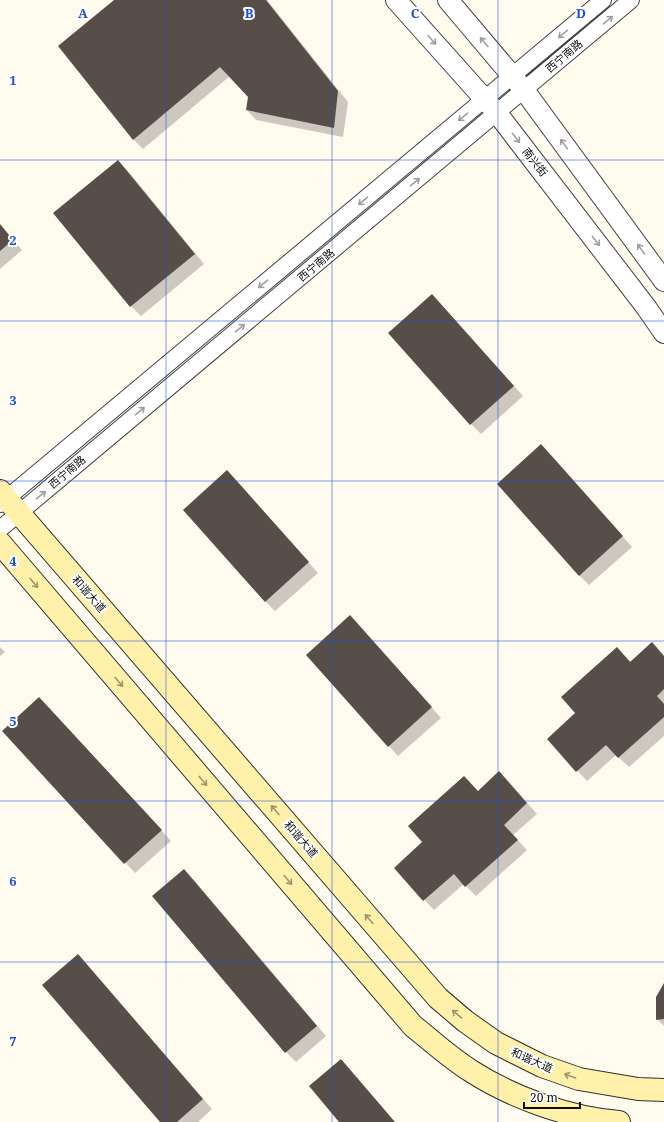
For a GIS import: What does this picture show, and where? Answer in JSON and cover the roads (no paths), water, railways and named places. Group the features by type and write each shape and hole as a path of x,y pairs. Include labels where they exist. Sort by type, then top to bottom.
{"main road":[{"name":"和谐大道","path":"6,501 438,998 465,1021 496,1044 542,1066 579,1079 638,1089 664,1090"},
{"path":"0,543 413,1026 470,1071 509,1092 569,1114 619,1122"}],"street":[{"name":"南兴街","path":"396,0 491,106 646,307 664,333"},
{"path":"448,0 519,83 664,281"},
{"name":"西宁南路","path":"519,83 603,0"},
{"name":"西宁南路","path":"0,529 6,501 519,83 631,0"}]}
